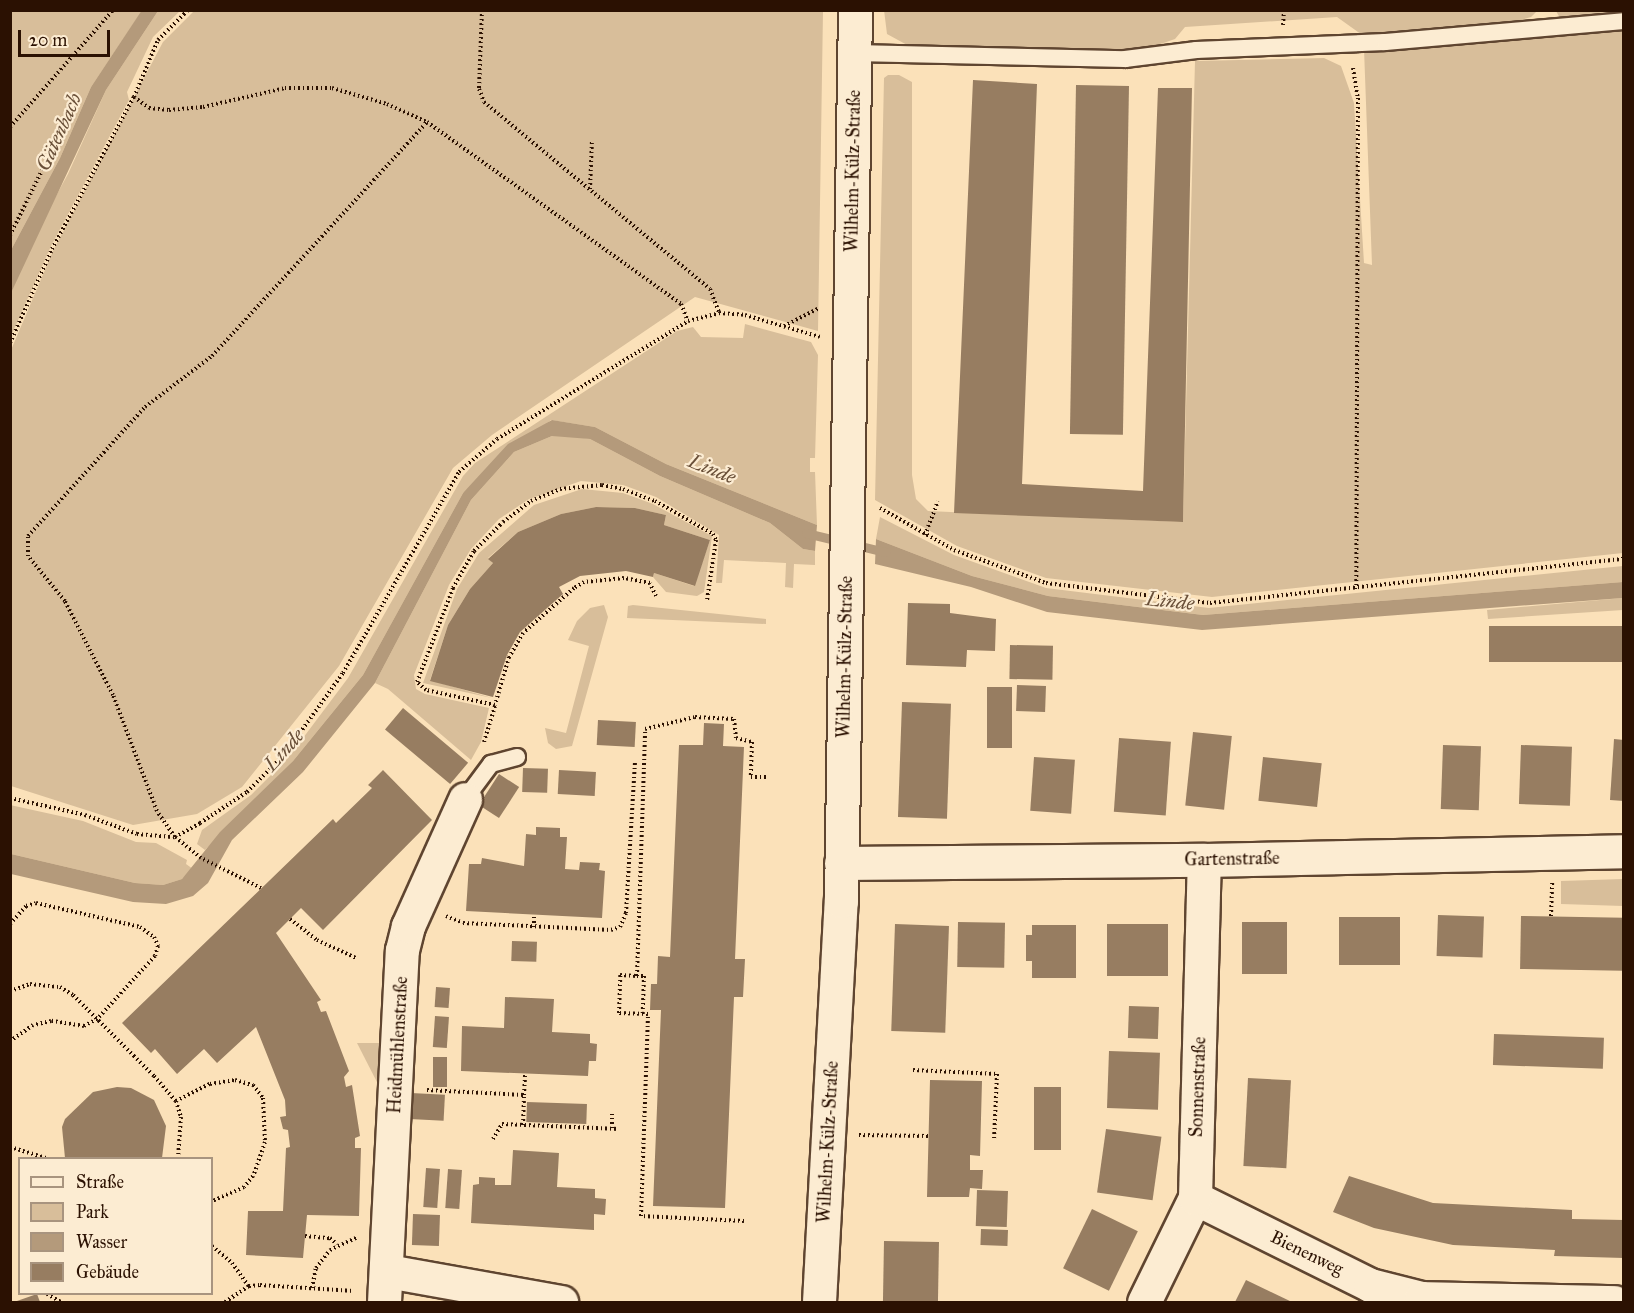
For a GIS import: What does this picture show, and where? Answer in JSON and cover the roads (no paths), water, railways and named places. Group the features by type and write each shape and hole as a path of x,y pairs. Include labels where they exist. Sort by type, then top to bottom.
{"street":[{"name":"Wilhelm-Külz-Straße","path":"819,1302 841,862 855,10"},
{"name":"Heidmühlenstraße","path":"385,1289 390,1239 402,950 418,903 465,799"},
{"name":"Gartenstraße","path":"841,862 1204,860 1623,850"},
{"name":"Sonnenstraße","path":"1144,1302 1195,1198 1204,860"},
{"name":"Bienenweg","path":"1195,1198 1370,1285 1421,1300 1614,1302"},
{"path":"385,1289 561,1302"}],"lane":[{"path":"855,53 1125,59 1196,50 1350,43 1623,21"},
{"path":"465,799 491,764 517,757"}],"water":[{"path":"142,10 158,11 106,90 11,293 11,250 60,158 91,87"},
{"path":"552,420 595,427 666,464 817,525 815,551 803,549 770,523 660,476 590,439 552,436 514,452 471,500 375,683 303,772 232,840 208,883 193,896 166,904 133,902 11,874 11,854 135,883 163,885 182,879 220,832 293,761 363,675 463,493 508,444"},
{"path":"876,539 972,576 1048,596 1203,615 1623,582 1623,598 1202,630 1047,612 971,587 875,564"}],"waterway":[{"name":"Linde","path":"806,533 886,552"}],"water label":[{"name":"Gätenbach","path":"59,132"}]}
